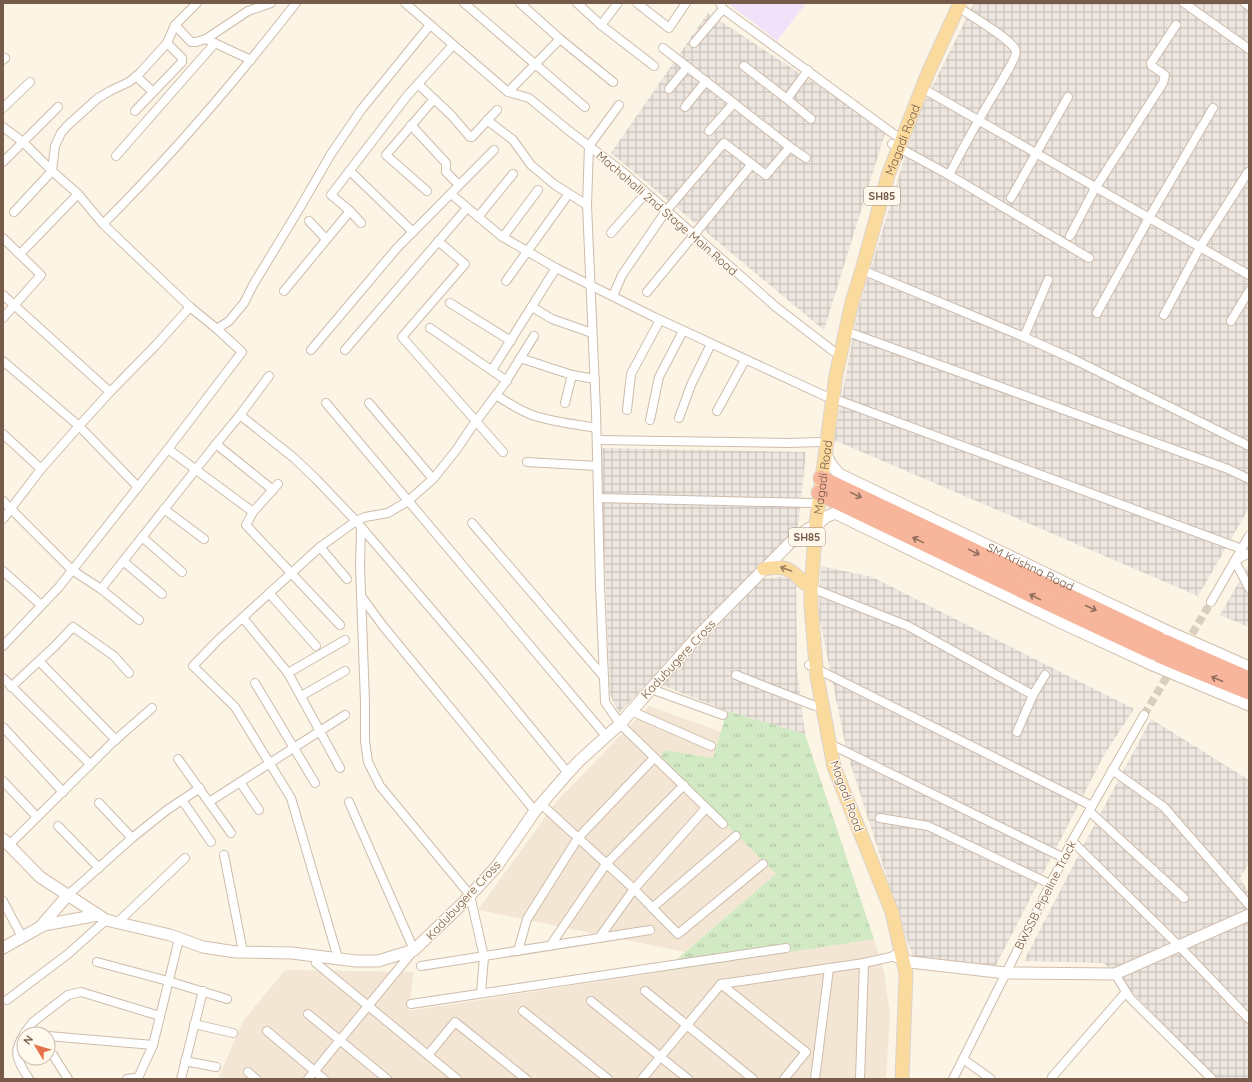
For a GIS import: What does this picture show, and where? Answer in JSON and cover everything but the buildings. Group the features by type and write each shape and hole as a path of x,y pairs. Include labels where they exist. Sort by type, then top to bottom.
{"highway":[{"name":"SM Krishna Road","path":"817,491 1069,613 1162,648 1249,692"},
{"name":"SM Krishna Road","path":"1185,659 1249,679"}],"main road":[{"name":"Magadi Road","path":"817,491 829,397 833,351 849,286 881,171 922,88 957,4"},
{"name":"Magadi Road","path":"829,397 836,374 852,302 888,174 895,142 921,70 957,4"},
{"name":"Magadi Road","path":"822,447 812,528 808,585 804,604 815,706 827,767 885,912 898,958 906,974 902,1079"},
{"path":"764,569 779,567 787,568 808,585"},
{"name":"Magadi Road","path":"812,667 834,767 892,912 898,958 895,1079"}],"street":[{"path":"14,212 52,171 55,146 61,133 67,126 98,98 129,82 136,76 167,43 175,25 197,3"},
{"path":"175,25 191,42 196,42 206,39 248,11 271,3"},
{"path":"103,224 137,190 251,60 296,3"},
{"name":"Machohalli 2nd Stage Main Road","path":"405,3 508,92 529,98 624,173 776,308 833,351"},
{"path":"464,3 585,107"},
{"path":"520,3 560,39 613,82"},
{"path":"577,3 601,25 654,66"},
{"path":"601,25 618,3"},
{"path":"637,3 669,28 686,3"},
{"path":"1184,3 1249,49"},
{"path":"1245,3 1249,6"},
{"path":"949,175 978,120 1011,65 1016,53 1016,49 1007,41 957,4"},
{"path":"694,43 721,6 808,70 895,142 1089,258"},
{"path":"217,329 229,321 244,303 253,285 331,154 361,110 430,25"},
{"path":"1070,236 1093,192 1094,187 1098,184 1163,83 1165,75 1152,66 1151,63 1176,25"},
{"path":"206,39 251,60"},
{"path":"508,92 560,39"},
{"path":"135,111 182,62 182,58 167,43"},
{"path":"116,156 215,43"},
{"path":"361,223 331,195 418,84 453,45"},
{"path":"663,48 806,158"},
{"path":"744,66 811,119"},
{"path":"670,89 687,67"},
{"path":"787,99 808,70"},
{"path":"136,76 153,92"},
{"path":"685,107 706,81"},
{"path":"3,108 30,82"},
{"path":"418,84 451,115 470,137 472,137 497,110"},
{"path":"922,88 1249,275"},
{"path":"1011,198 1068,98"},
{"path":"427,191 386,155 434,99"},
{"path":"709,131 734,103"},
{"path":"619,105 589,146 587,205 595,379 600,586 606,702 620,724 723,824"},
{"path":"3,162 58,107"},
{"path":"1097,313 1148,218 1213,108"},
{"path":"487,120 513,140 532,165 555,185 587,205"},
{"path":"411,125 446,163 446,172 459,185"},
{"path":"3,127 23,142 78,194 103,224 190,307 242,352 168,449 59,587 3,646"},
{"path":"613,296 622,275 666,211 724,143 766,175 790,147"},
{"path":"311,350 391,255 494,150"},
{"path":"647,292 752,164"},
{"path":"350,171 413,232"},
{"path":"1164,315 1200,247 1249,171"},
{"path":"478,217 513,174"},
{"path":"503,237 538,190"},
{"path":"611,233 646,193"},
{"path":"20,254 78,194"},
{"path":"450,194 503,237 556,268 660,320 745,360 829,397 1245,551"},
{"path":"506,281 565,199"},
{"path":"345,350 467,208"},
{"path":"284,291 350,212"},
{"path":"309,222 326,239"},
{"path":"3,238 41,275 3,318"},
{"path":"438,241 465,264 402,337 504,452"},
{"path":"492,370 556,268"},
{"path":"862,270 1024,337 1073,359 1249,446"},
{"path":"1024,337 1048,280"},
{"path":"1231,322 1249,291"},
{"path":"3,295 110,392"},
{"path":"450,303 511,341"},
{"path":"3,519 41,469 110,392 156,345 190,307"},
{"path":"532,307 552,319 592,333"},
{"path":"626,410 631,374 660,320"},
{"path":"430,328 507,381"},
{"path":"650,420 659,377 683,331"},
{"path":"845,331 1228,469 1249,479"},
{"path":"338,958 291,798 235,707 193,666 269,593 320,547 356,521 364,517 388,513 408,501 432,479 458,449 476,421 507,381 534,336"},
{"path":"679,418 691,385 710,344"},
{"path":"520,358 572,376 595,379"},
{"path":"717,411 745,360"},
{"path":"3,361 79,426 138,487"},
{"path":"101,589 240,415 269,376"},
{"path":"565,403 572,376"},
{"path":"496,395 513,407 532,415 596,428"},
{"path":"326,403 606,736"},
{"path":"369,403 432,479"},
{"path":"240,415 294,458 356,521 485,672 568,773"},
{"path":"3,434 41,469"},
{"path":"597,440 782,443 822,447"},
{"path":"216,444 275,487 253,512 246,525 340,625"},
{"name":"SM Krishna Road","path":"822,447 830,463 839,474 1080,590 1162,648 1185,659 1249,705"},
{"path":"168,449 253,512"},
{"path":"527,462 597,466"},
{"path":"598,498 817,491"},
{"path":"3,501 12,508 72,570 101,589 139,620"},
{"path":"164,509 204,539"},
{"name":"SM Krishna Road","path":"812,528 835,513 1057,620 1162,648"},
{"path":"472,523 604,677"},
{"path":"361,528 360,566 365,741 368,762 380,786 470,895 484,957 481,993"},
{"name":"Kadubugere Cross","path":"6,842 40,877 102,917 179,938 203,947 244,952 292,953 338,958 356,962 378,962 414,950 497,866 538,808 568,773 620,724 698,636 764,569 792,541 812,528"},
{"path":"1211,602 1235,561 1245,551 1249,536"},
{"path":"142,537 182,572"},
{"path":"320,547 347,579"},
{"path":"123,561 162,594"},
{"path":"1235,561 1249,588"},
{"path":"3,571 41,605"},
{"path":"808,585 908,626 1033,695"},
{"path":"269,593 316,646"},
{"path":"361,596 383,626 538,808 578,838 634,889 678,934 763,864"},
{"path":"243,618 288,673 340,768"},
{"path":"11,687 73,627 114,656 128,673"},
{"path":"288,673 345,640"},
{"name":"SM Krishna Road","path":"1185,659 1249,667"},
{"path":"39,661 116,740"},
{"path":"812,667 1091,809 1184,898"},
{"path":"301,696 345,670"},
{"path":"1017,732 1033,695 1044,675"},
{"path":"736,676 815,706"},
{"path":"3,678 90,764"},
{"path":"255,683 315,783"},
{"path":"651,688 722,715"},
{"path":"6,842 38,817 90,764 152,708"},
{"path":"631,711 711,746"},
{"path":"209,802 345,715"},
{"name":"BWSSB Pipeline Track","path":"953,1079 1072,841 1144,715"},
{"path":"3,727 63,792"},
{"path":"830,744 1064,858"},
{"path":"518,951 527,919 578,838 654,758"},
{"path":"178,759 200,788 230,833"},
{"path":"1112,770 1164,807 1249,905"},
{"path":"3,781 38,817"},
{"path":"240,782 260,810"},
{"path":"550,946 606,864 684,785"},
{"path":"3,948 41,926 68,895 132,838 167,810 200,788"},
{"path":"182,800 211,842"},
{"path":"308,1079 414,950 349,802"},
{"path":"99,803 132,838"},
{"path":"599,938 634,889 706,808"},
{"path":"880,818 928,826 1050,884"},
{"path":"58,826 99,868"},
{"path":"652,908 736,836"},
{"path":"1072,841 1180,946 1249,1019"},
{"path":"224,855 244,952"},
{"path":"118,922 185,858"},
{"path":"3,901 22,937"},
{"path":"642,1079 721,984 898,958 910,962 1006,973 1115,974 1249,915"},
{"path":"41,926 102,917"},
{"path":"8,1000 68,954 102,917"},
{"path":"421,966 650,930"},
{"path":"127,1079 139,1079 153,1045 179,938"},
{"path":"411,1004 786,948"},
{"path":"97,962 227,999"},
{"path":"316,963 457,1079"},
{"path":"860,1079 864,963"},
{"path":"815,1079 829,968"},
{"path":"1115,974 1130,998 1212,1079"},
{"path":"721,984 806,1052 784,1079"},
{"path":"645,991 753,1079"},
{"path":"30,1026 33,1022 68,995 81,992 160,1016"},
{"path":"181,1079 203,992"},
{"path":"1052,1077 1126,992"},
{"path":"591,1001 688,1079"},
{"path":"523,1010 608,1079"},
{"path":"308,1014 387,1079"},
{"path":"428,1055 455,1022 526,1079"},
{"path":"194,1024 233,1033"},
{"path":"267,1031 324,1079"},
{"path":"56,1037 153,1045"},
{"path":"963,1059 991,1079"},
{"path":"56,1060 68,1079"},
{"path":"185,1061 216,1067"},
{"path":"21,1066 29,1079"},
{"path":"248,1072 256,1079"}],"shaded area":[{"path":"728,3 806,3 777,41"},
{"path":"974,3 1249,3 1249,508 1198,596 834,440 858,310 917,117"},
{"path":"708,13 886,130 824,330 611,153"},
{"path":"600,448 806,452 798,527 619,713 610,695"},
{"path":"1249,564 1249,627 1220,615"},
{"path":"821,566 872,577 1134,709 1104,755 996,965 913,958 847,753 819,616"},
{"path":"796,575 797,671 805,734 727,711 662,685 759,579"},
{"path":"649,706 721,732 713,758 663,750 661,760 776,874 685,952 478,910 556,802"},
{"path":"1151,719 1249,780 1249,863 1240,878 1249,893 1249,1079 1216,1079 1104,963 1024,961"},
{"path":"874,939 884,972 890,1014 886,1079 218,1079 243,1021 285,970 414,972 408,1011"}],"green space":[{"path":"727,711 805,734 874,939 662,972 776,874 661,760 663,750 713,758"}],"tunnel":[{"path":"1186,644 1211,602"},
{"path":"1144,715 1172,668"}]}
